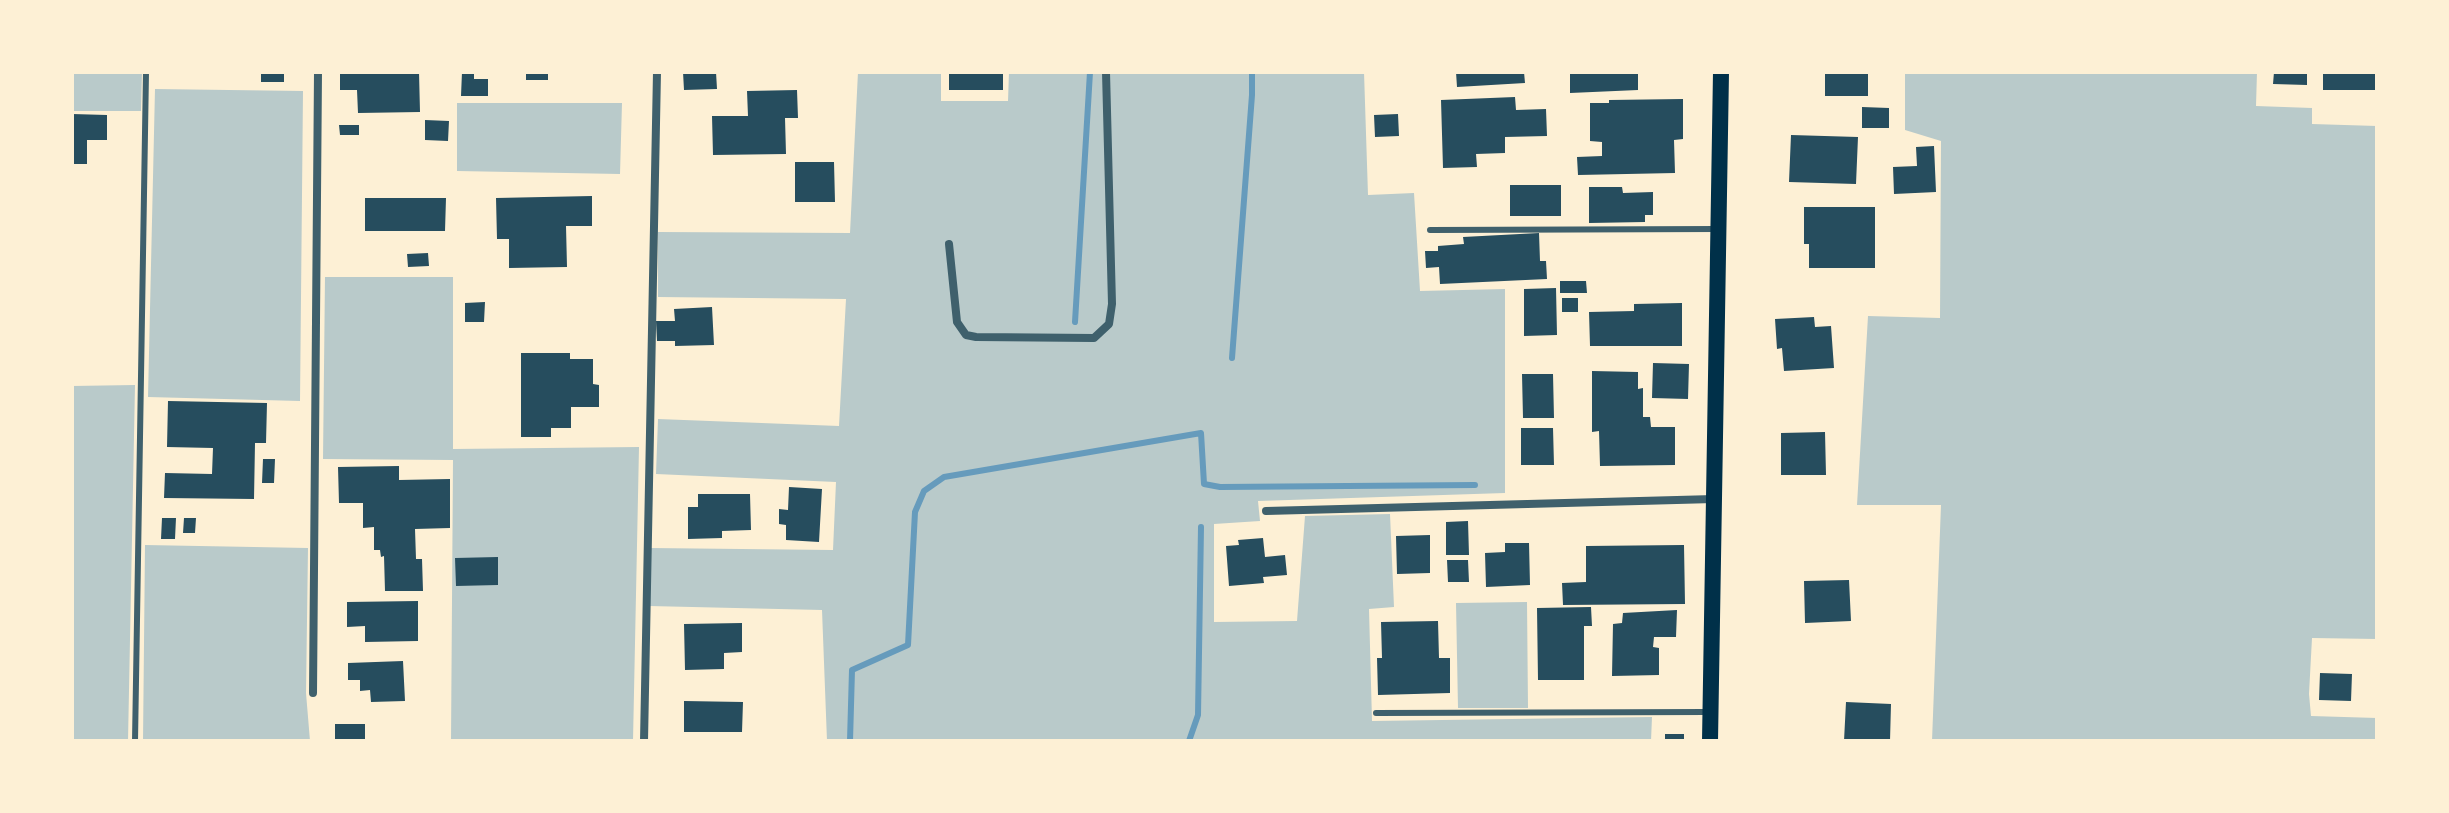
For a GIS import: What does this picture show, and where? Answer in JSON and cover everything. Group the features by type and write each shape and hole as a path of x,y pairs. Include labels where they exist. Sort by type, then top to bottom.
{"main road":[{"path":"1710,741 1721,72"}],"street":[{"path":"313,693 318,72"},
{"path":"644,741 657,72"},
{"path":"949,244 957,322 966,335 1094,338 1109,324 1112,304 1106,72"},
{"path":"1266,511 1714,499"}],"lane":[{"path":"135,741 146,72"},
{"path":"1430,230 1718,229"},
{"path":"1376,713 1711,712"}],"shaded area":[{"path":"72,72 142,72 141,111 72,111"},
{"path":"858,72 941,72 941,101 1008,101 1009,72 1364,72 1368,195 1414,193 1420,291 1505,289 1505,493 1258,501 1260,521 1214,524 1214,622 1297,621 1305,516 1390,514 1394,607 1369,609 1372,721 1652,717 1651,741 827,741 822,610 649,606 650,548 833,550 836,482 656,474 658,419 839,426 846,299 658,297 658,232 850,233"},
{"path":"1905,72 2257,72 2256,106 2312,108 2312,124 2377,126 2377,639 2312,638 2309,694 2311,716 2377,718 2377,741 1932,741 1941,505 1857,505 1868,316 1940,318 1941,141 1905,130"},
{"path":"155,89 303,91 300,401 148,397"},
{"path":"457,103 622,103 620,174 457,171"},
{"path":"325,277 453,277 453,449 639,447 633,741 451,741 453,460 323,459"},
{"path":"135,385 128,741 72,741 72,386"},
{"path":"145,545 308,548 306,693 310,741 143,741"},
{"path":"1527,602 1528,708 1458,708 1456,603"}],"building":[{"path":"261,72 284,72 284,82 261,82"},
{"path":"340,72 419,72 420,112 358,113 357,90 340,90"},
{"path":"462,72 474,72 474,79 488,79 488,96 461,96"},
{"path":"526,72 548,72 548,80 526,80"},
{"path":"683,72 716,72 717,89 684,90"},
{"path":"949,72 1003,72 1003,90 949,90"},
{"path":"1456,72 1524,72 1525,83 1457,87"},
{"path":"1570,72 1638,72 1638,90 1570,93"},
{"path":"1825,72 1868,72 1868,96 1825,96"},
{"path":"2274,72 2307,72 2307,85 2273,84"},
{"path":"2323,72 2375,72 2375,90 2323,90"},
{"path":"797,90 798,118 785,118 786,154 713,155 712,116 748,116 747,91"},
{"path":"1515,97 1516,110 1546,109 1547,136 1505,137 1505,153 1476,154 1477,167 1443,168 1441,100"},
{"path":"1683,99 1683,139 1674,140 1675,173 1578,175 1577,157 1602,156 1602,142 1590,141 1590,103"},
{"path":"1862,107 1889,108 1889,128 1862,128"},
{"path":"72,114 107,115 107,140 87,140 87,164 72,164"},
{"path":"1398,114 1399,136 1375,137 1374,115"},
{"path":"425,120 449,121 448,141 425,140"},
{"path":"339,125 359,125 359,135 340,135"},
{"path":"1791,135 1858,137 1856,184 1789,182"},
{"path":"1934,146 1936,192 1894,194 1893,167 1917,166 1916,147"},
{"path":"795,162 834,162 835,202 795,202"},
{"path":"1510,185 1561,185 1561,216 1510,216"},
{"path":"1589,187 1622,187 1623,193 1653,192 1653,215 1645,215 1645,222 1589,223"},
{"path":"592,196 592,226 566,226 567,267 509,268 509,239 497,239 496,198"},
{"path":"365,198 446,198 445,231 365,231"},
{"path":"1804,207 1875,207 1875,268 1809,268 1809,244 1804,244"},
{"path":"1539,233 1540,261 1546,261 1547,279 1440,284 1439,267 1426,268 1425,251 1438,251 1438,246 1464,244 1463,237"},
{"path":"428,253 429,266 408,267 407,254"},
{"path":"1560,281 1586,281 1587,293 1560,293"},
{"path":"1556,288 1557,335 1524,336 1524,289"},
{"path":"1562,298 1578,298 1578,312 1562,312"},
{"path":"485,302 484,322 465,322 465,303"},
{"path":"1682,303 1682,346 1590,346 1589,312 1634,311 1634,304"},
{"path":"712,307 714,345 675,346 675,341 657,341 656,321 675,321 674,309"},
{"path":"1814,317 1815,327 1831,326 1834,368 1784,371 1782,348 1777,349 1775,319"},
{"path":"521,353 570,353 570,359 593,359 593,384 599,385 599,407 571,407 571,428 551,428 551,437 521,437"},
{"path":"1653,363 1689,364 1688,399 1652,398"},
{"path":"1592,371 1638,372 1638,389 1643,388 1643,417 1650,417 1651,427 1675,427 1675,465 1600,466 1599,431 1592,432"},
{"path":"1522,374 1553,374 1554,418 1523,418"},
{"path":"168,401 267,403 266,443 255,443 254,499 164,498 165,473 212,474 213,448 167,447"},
{"path":"1521,428 1553,428 1554,465 1521,465"},
{"path":"1825,432 1826,475 1781,475 1781,433"},
{"path":"263,459 275,459 274,483 262,483"},
{"path":"399,466 399,480 450,479 450,528 415,529 416,559 422,559 423,591 385,591 384,556 381,557 380,550 374,550 374,527 363,528 363,503 339,503 338,467"},
{"path":"789,487 822,489 819,542 786,540 786,525 779,524 779,509 788,510"},
{"path":"698,494 750,494 751,530 722,531 722,538 688,539 688,507 698,507"},
{"path":"162,518 176,518 175,539 161,539"},
{"path":"184,518 196,518 195,533 183,533"},
{"path":"1468,521 1469,555 1446,555 1446,522"},
{"path":"1430,535 1430,573 1397,574 1396,536"},
{"path":"1263,538 1265,557 1285,555 1287,575 1263,577 1264,583 1229,586 1226,546 1239,545 1238,540"},
{"path":"1505,543 1529,543 1530,585 1486,587 1485,553 1505,552"},
{"path":"1684,545 1685,604 1563,605 1562,583 1586,582 1586,546"},
{"path":"498,557 498,585 456,586 455,558"},
{"path":"1447,560 1468,560 1469,582 1448,582"},
{"path":"1849,580 1851,621 1805,623 1804,581"},
{"path":"418,601 418,641 365,642 365,626 347,627 347,602"},
{"path":"1591,607 1592,626 1584,626 1584,680 1538,680 1537,608"},
{"path":"1677,610 1676,637 1654,637 1653,647 1659,648 1659,675 1612,676 1613,624 1622,623 1623,613"},
{"path":"1438,621 1439,658 1450,658 1450,693 1378,695 1377,658 1382,658 1381,622"},
{"path":"742,623 742,652 724,653 724,669 685,670 684,624"},
{"path":"403,661 405,701 371,702 370,690 360,691 360,680 348,680 348,663"},
{"path":"2320,673 2352,674 2351,701 2319,700"},
{"path":"684,701 743,702 742,732 684,732"},
{"path":"1846,702 1891,704 1890,741 1844,741"},
{"path":"335,724 365,724 365,741 335,741"},
{"path":"1665,734 1684,734 1684,741 1665,741"}],"waterway":[{"path":"1075,322 1090,72"},
{"path":"1232,358 1252,72"},
{"path":"850,741 852,670 908,645 915,512 924,491 944,477 1201,433 1204,484 1220,487 1475,485"},
{"path":"1189,741 1198,715 1201,527"}]}
